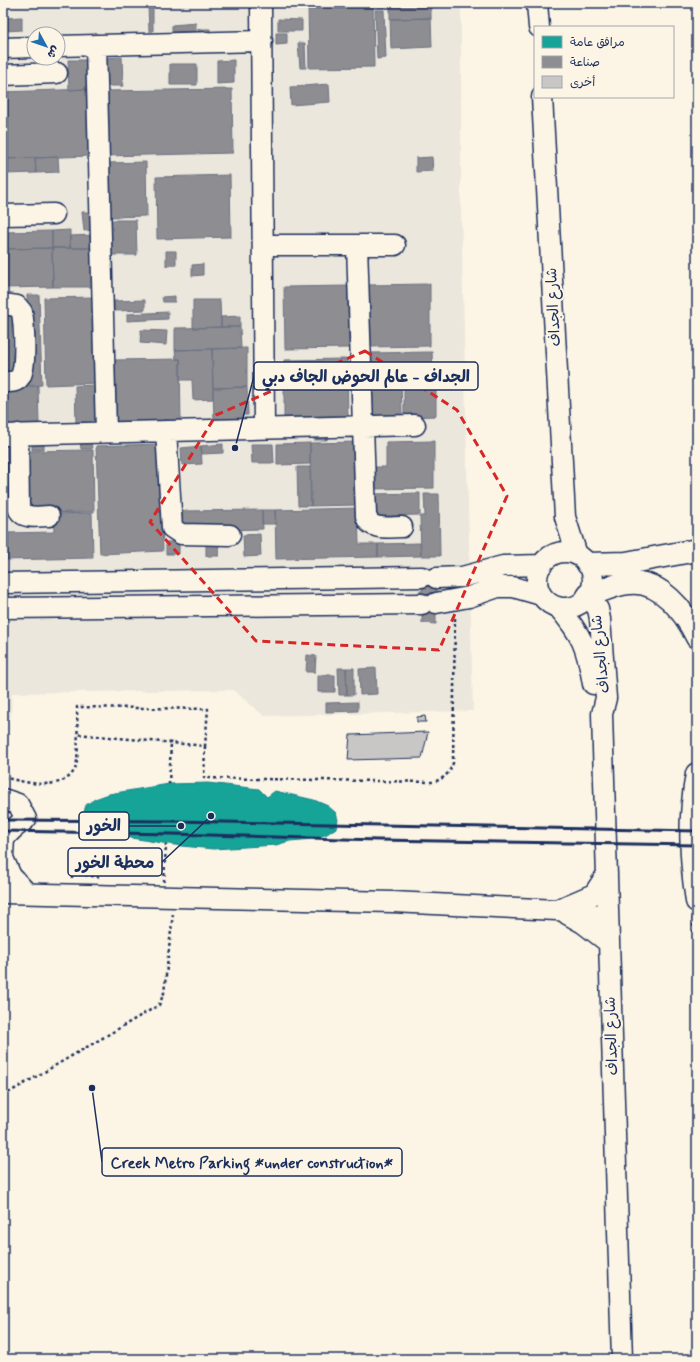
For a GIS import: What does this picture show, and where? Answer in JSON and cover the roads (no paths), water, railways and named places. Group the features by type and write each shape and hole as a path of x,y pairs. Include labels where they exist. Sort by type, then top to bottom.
{"highway":[{"path":"582,559 626,563 697,550"},
{"path":"588,596 623,584 637,582 650,586 678,608 697,637"},
{"path":"695,906 690,825 697,774"}],"street":[{"path":"261,3 264,428"},
{"path":"537,3 539,26"},
{"path":"66,46 262,41"},
{"path":"96,45 106,432"},
{"path":"3,48 26,47"},
{"path":"3,75 57,73"},
{"name":"شارع الجداف","path":"542,98 565,517 560,539 537,579 541,595 558,607 576,628 584,644 588,657 596,701 602,714"},
{"path":"3,215 54,214"},
{"path":"263,245 395,245"},
{"path":"357,245 362,426 367,521 375,526 402,527"},
{"path":"3,304 17,306 22,312 24,367 22,376 18,380 3,382"},
{"path":"48,516 27,517 22,514 20,510 11,434 416,425"},
{"path":"166,431 172,528 181,534 230,535"},
{"name":"شارع الجداف","path":"558,607 571,607 578,605 588,596 593,583 593,576 582,559 565,517"},
{"path":"3,583 462,577 503,566 548,560 565,552 582,559"},
{"path":"3,608 438,602 498,587 513,587 541,595"},
{"name":"شارع الجداف","path":"588,596 598,609 600,620 606,698 602,714 622,1359"},
{"path":"3,799 18,804 26,820 4,838 3,857 11,876 28,894"},
{"path":"557,910 594,894 607,874"},
{"path":"3,893 28,894 169,891 557,910 608,910"},
{"path":"557,910 583,923 609,943"}],"railway":[{"path":"3,820 173,821 697,831"},
{"path":"3,831 378,840 697,845"}],"place":[{"name":"الجداف - عالم الحوض الجاف دبي","path":"235,448"},
{"name":"محطة الخور","path":"211,816"},
{"name":"الخور","path":"181,826"},
{"name":"Creek Metro Parking *under construction*","path":"92,1088"}]}
